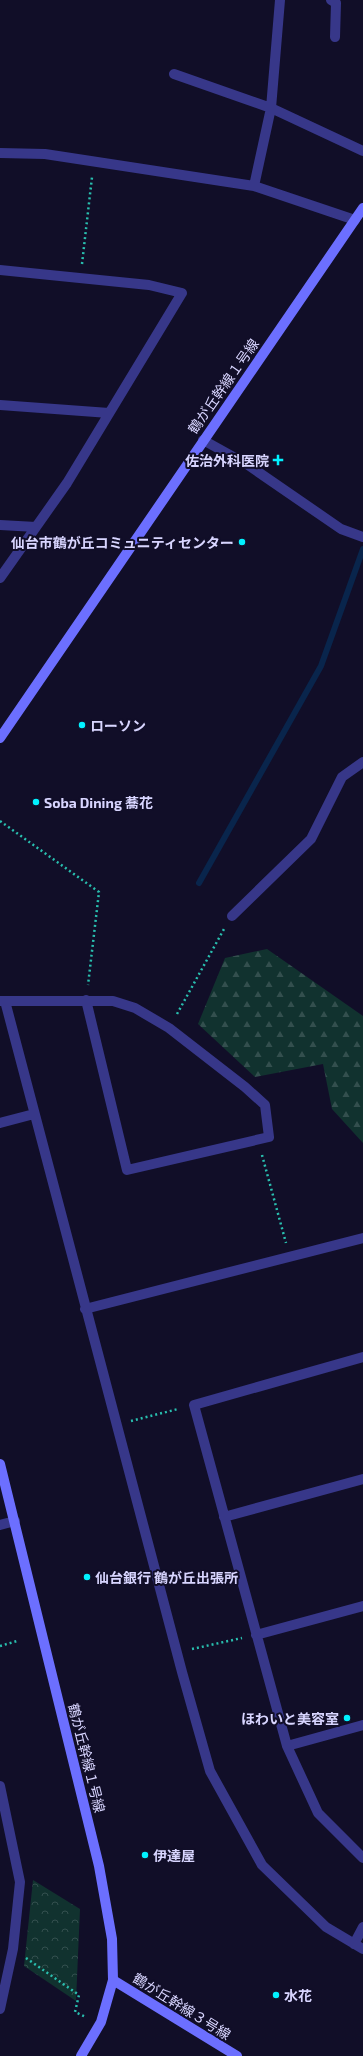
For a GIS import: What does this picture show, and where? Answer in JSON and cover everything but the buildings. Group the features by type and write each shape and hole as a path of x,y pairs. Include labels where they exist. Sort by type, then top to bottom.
{"street":[{"path":"254,186 271,108 280,0"},
{"path":"331,0 336,3 335,37"},
{"path":"174,74 271,108 363,151"},
{"path":"0,154 45,154 254,186 355,220"},
{"name":"鶴が丘幹線１号線","path":"0,738 363,208"},
{"path":"0,270 149,285 182,293 67,483 0,578"},
{"path":"0,405 109,413"},
{"path":"203,440 248,465 341,529 363,537"},
{"path":"0,525 36,527"},
{"path":"232,916 311,839 342,777 363,762"},
{"path":"86,1000 127,1170 269,1137 265,1105 245,1087 169,1028 135,1008 113,1001 86,1000 2,1001 34,1114 177,1653 210,1771 262,1865 326,1927 359,1946 363,1927"},
{"path":"0,1123 34,1114"},
{"path":"85,1309 363,1238"},
{"path":"363,1357 194,1404 287,1746 318,1813 363,1858"},
{"name":"鶴が丘幹線１号線","path":"0,1464 98,1866 112,1939 113,1980 101,2022 81,2056"},
{"path":"224,1517 363,1480"},
{"path":"0,1525 15,1521"},
{"path":"256,1635 363,1606"},
{"path":"287,1746 363,1725"},
{"path":"0,1786 20,1882 13,1949 0,2009"},
{"name":"鶴が丘幹線３号線","path":"113,1980 237,2056"}],"path":[{"path":"80,278 94,162"},
{"path":"0,821 99,892 86,1000"},
{"path":"169,1028 232,916"},
{"path":"258,1139 290,1257"},
{"path":"116,1424 194,1404"},
{"path":"177,1653 256,1635"},
{"path":"0,1646 17,1642"},
{"path":"13,1949 80,1995 75,2012 101,2022"}],"green space":[{"path":"267,949 363,1016 363,1143 332,1109 323,1064 255,1077 198,1024 225,958"},
{"path":"33,1880 80,1909 76,2001 24,1966"}],"waterway":[{"path":"199,883 321,666 363,549"}],"place":[{"name":"佐治外科医院","path":"278,460"},
{"name":"仙台市鶴が丘コミュニティセンター","path":"242,542"},
{"name":"ローソン","path":"82,725"},
{"name":"Soba Dining 蕎花","path":"36,802"},
{"name":"仙台銀行 鶴が丘出張所","path":"87,1577"},
{"name":"ほわいと美容室","path":"347,1718"},
{"name":"伊達屋","path":"145,1855"},
{"name":"水花","path":"276,1995"}]}
